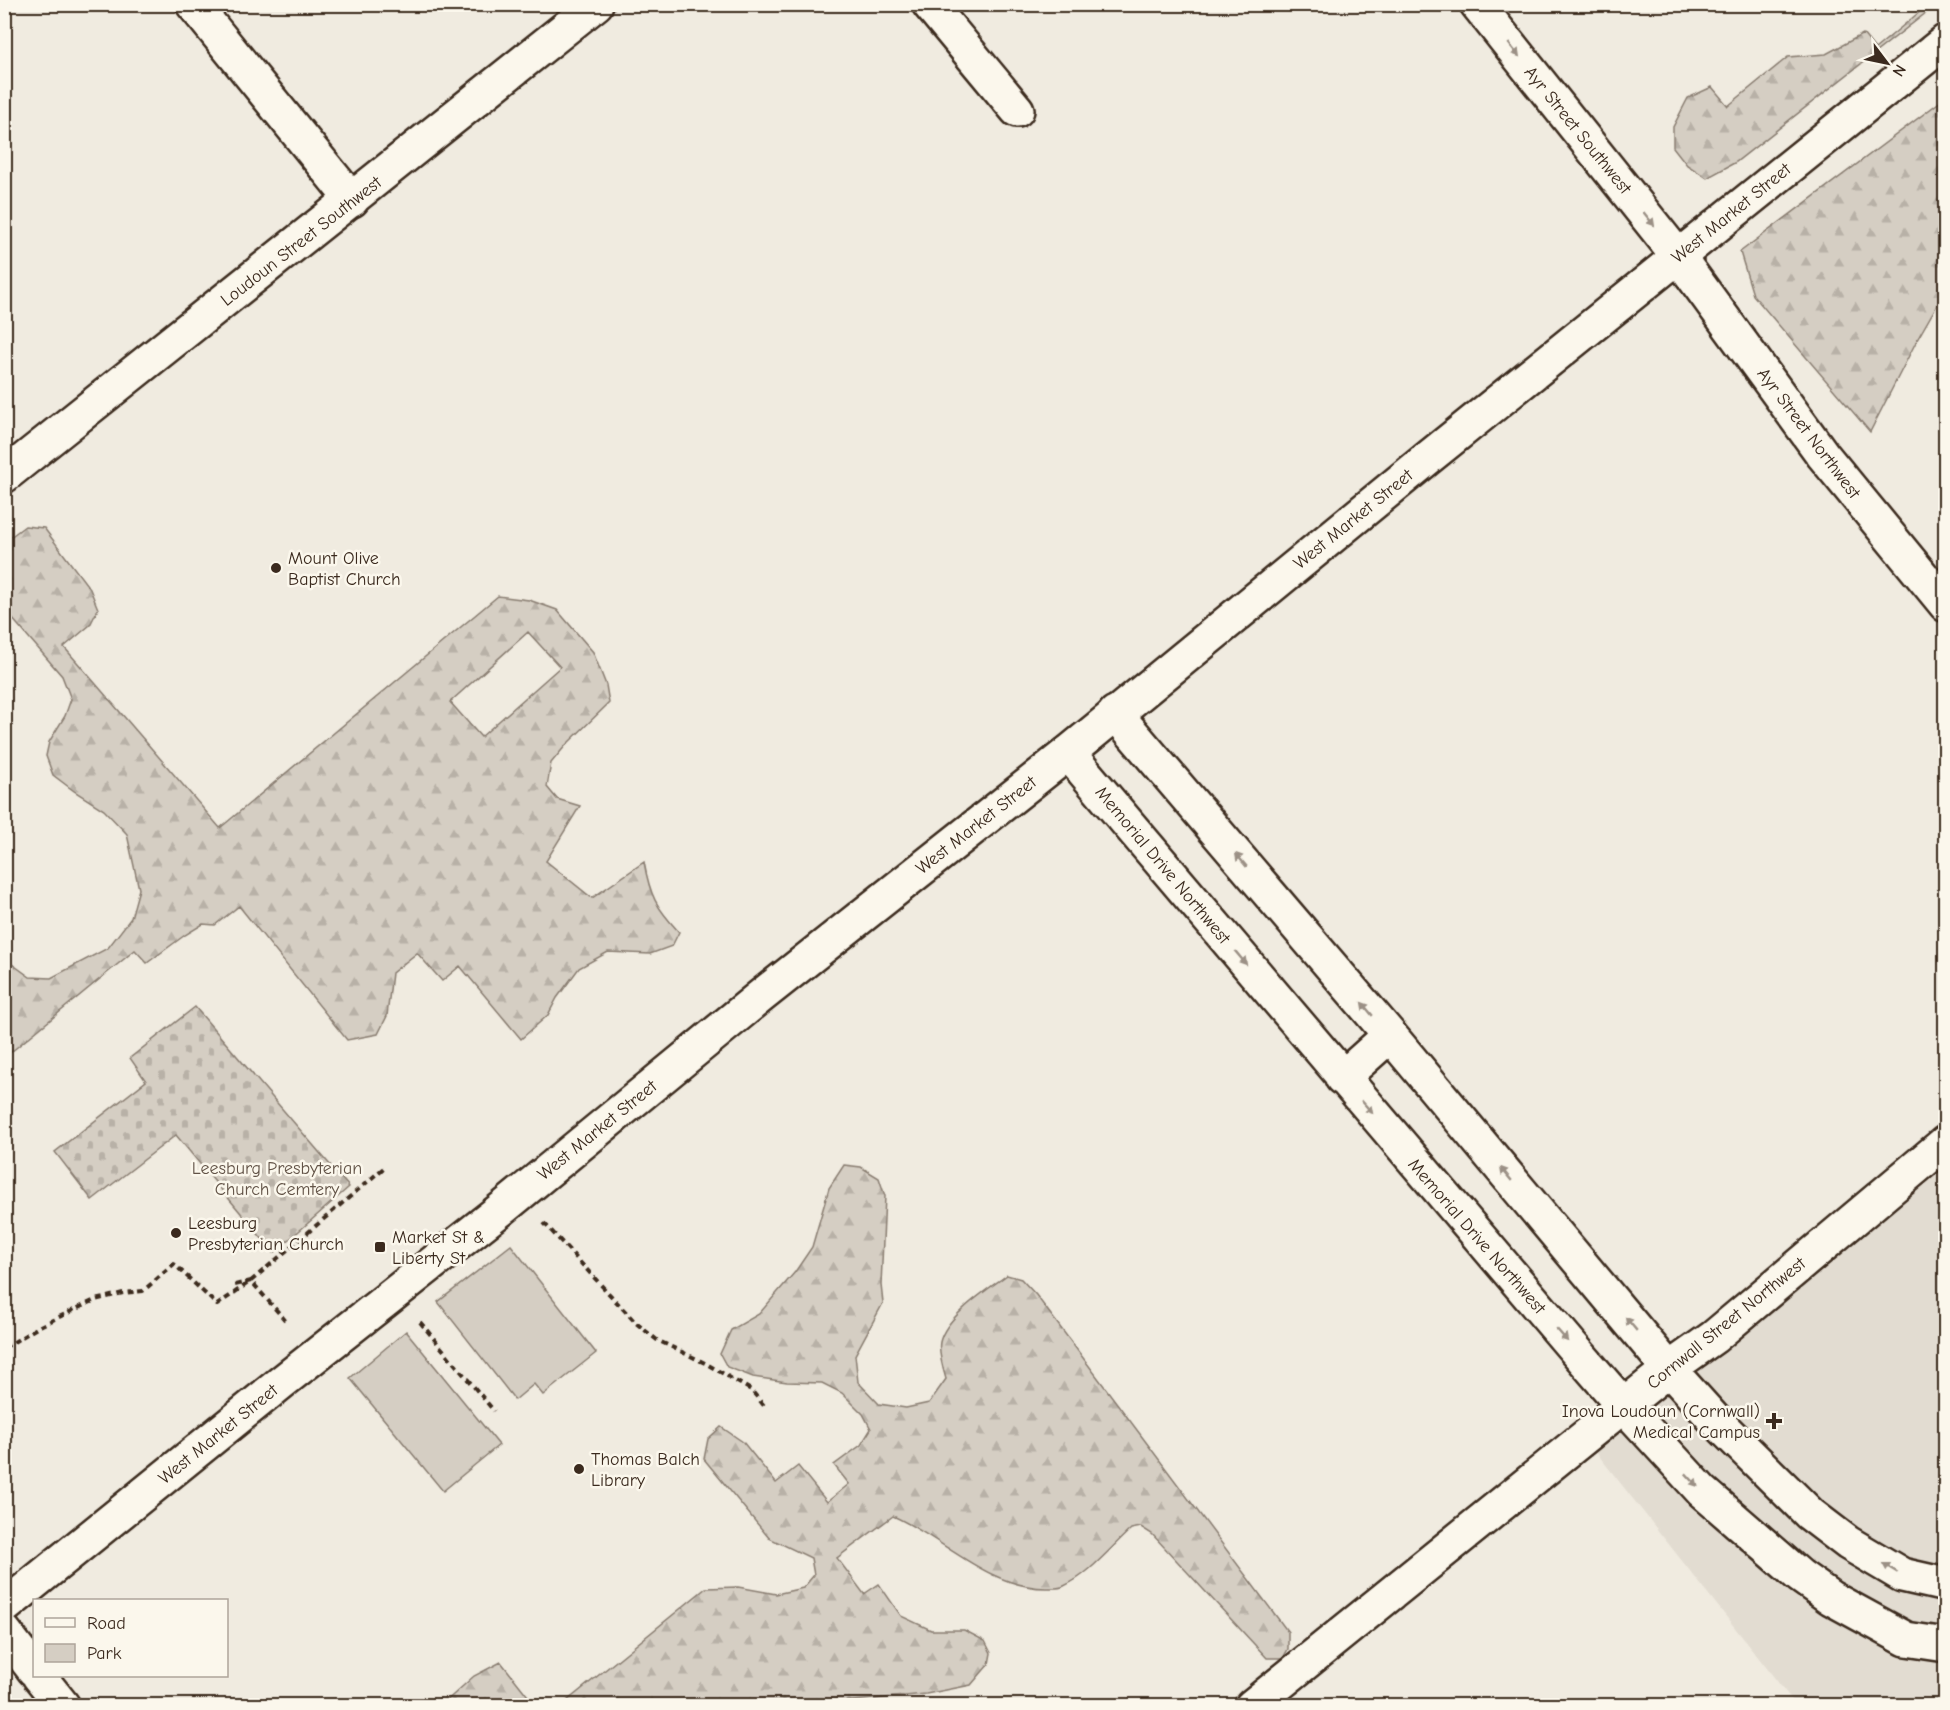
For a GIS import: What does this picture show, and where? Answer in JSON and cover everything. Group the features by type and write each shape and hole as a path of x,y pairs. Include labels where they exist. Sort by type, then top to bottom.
{"street":[{"path":"193,4 352,200"},
{"name":"Loudoun Street Southwest","path":"4,477 596,4"},
{"path":"929,4 1017,110"},
{"name":"Ayr Street Southwest","path":"1477,4 1678,256"},
{"name":"West Market Street","path":"4,1607 282,1382 504,1207 761,996 1068,753 1678,256 1946,41"},
{"name":"Ayr Street Northwest","path":"1678,256 1823,455 1946,605"},
{"path":"1115,713 1390,1035 1669,1369 1714,1419 1810,1515 1848,1543 1902,1575 1946,1586"},
{"name":"Memorial Drive Northwest","path":"1068,753 1623,1406 1702,1491 1800,1576 1831,1598 1906,1639 1946,1645"},
{"path":"1342,1078 1390,1035"},
{"name":"Cornwall Street Northwest","path":"1252,1706 1669,1369 1714,1336 1946,1142"},
{"path":"4,1631 33,1669"},
{"path":"40,1677 63,1706"}],"path":[{"path":"4,1348 40,1326 95,1300 143,1291 174,1264 217,1305 250,1281 386,1166"},
{"path":"538,1217 636,1323 657,1340 705,1363 751,1390 766,1408"},
{"path":"235,1286 250,1281"},
{"path":"250,1281 285,1320"},
{"path":"414,1315 494,1411"}],"shaded area":[{"name":"Inova Loudoun (Cornwall) Medical Campus","path":"1945,1140 1945,1705 1796,1705 1584,1437"}],"green space":[{"path":"1928,5 1936,5 1736,162 1707,178 1687,165 1673,147 1673,127 1688,98 1712,87 1728,106 1788,57 1826,54 1863,34 1875,49"},
{"path":"1945,98 1945,291 1870,432 1753,295 1740,252"},
{"path":"25,526 44,528 90,589 98,609 90,625 64,647 220,828 498,596 529,600 557,610 593,652 606,685 609,703 551,763 547,787 557,799 580,806 546,861 592,898 644,862 655,900 679,932 672,946 650,954 608,952 579,968 557,998 548,1015 521,1039 460,966 442,981 417,953 392,973 387,1016 378,1034 347,1040 239,906 215,925 203,924 185,935 147,963 135,950 5,1057 5,959 30,977 51,978 108,948 131,918 139,889 127,834 104,810 53,775 46,756 49,742 65,716 71,699 62,676 5,610 5,541","holes":["528,632 560,667 481,737 450,702"]},
{"name":"Leesburg Presbyterian Church Cemtery","path":"195,1007 349,1187 274,1253 176,1135 92,1200 55,1152 146,1081 130,1058"},
{"path":"844,1165 861,1167 879,1178 885,1196 881,1285 883,1303 855,1355 858,1382 879,1404 906,1408 929,1403 946,1379 941,1361 940,1342 950,1323 968,1304 1007,1275 1021,1279 1036,1295 1288,1632 1288,1649 1283,1658 1267,1658 1152,1534 1141,1527 1131,1529 1091,1568 1073,1581 1060,1588 1046,1588 1025,1586 985,1571 912,1525 893,1516 837,1558 864,1594 879,1584 901,1616 931,1630 964,1630 985,1641 991,1653 989,1664 971,1685 926,1694 811,1705 562,1705 706,1588 738,1587 776,1594 803,1588 814,1575 811,1558 769,1538 704,1459 708,1439 721,1427 743,1442 776,1483 798,1466 827,1502 849,1484 834,1465 861,1445 871,1429 863,1414 842,1393 822,1383 787,1382 753,1377 727,1367 720,1354 731,1330 759,1314 795,1272 812,1247 829,1188"},
{"path":"511,1245 596,1353 543,1395 534,1384 515,1400 438,1302"},
{"path":"406,1331 499,1445 443,1491 350,1378"},
{"path":"501,1662 535,1705 442,1705 474,1676"}],"place":[{"name":"Mount Olive Baptist Church","path":"276,568"},
{"name":"Leesburg Presbyterian Church","path":"176,1233"},
{"name":"Market St & Liberty St","path":"380,1247"},
{"name":"Inova Loudoun (Cornwall) Medical Campus","path":"1774,1421"},
{"name":"Thomas Balch Library","path":"579,1469"}]}
